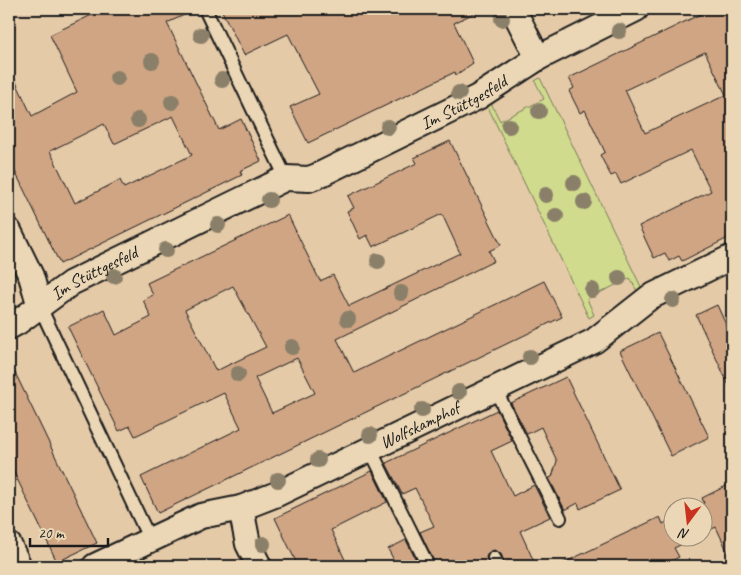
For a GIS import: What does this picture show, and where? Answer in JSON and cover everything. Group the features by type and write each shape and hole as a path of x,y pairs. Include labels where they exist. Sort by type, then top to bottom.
{"street":[{"path":"513,9 538,58"},
{"name":"Im Stüttgesfeld","path":"9,327 71,284 286,178 310,179 478,97 538,58 636,9"},
{"path":"9,230 31,276 40,307"},
{"name":"Wolfskamphof","path":"104,564 201,516 241,508 277,494 594,341 650,297 732,257"},
{"path":"241,508 248,544 259,566"},
{"path":"9,545 19,566"}],"lane":[{"path":"205,9 286,178"},
{"name":"Im Stüttgesfeld","path":"40,307 150,540"},
{"path":"495,389 560,518"},
{"path":"370,449 428,566"}],"green space":[{"path":"540,78 643,291 638,293 630,278 587,299 594,315 589,318 487,105 491,103 500,121 544,99 535,81"}],"building":[{"path":"104,9 197,9 167,23 219,130 241,119 261,161 240,171 242,175 60,264 9,159 9,67 32,116 77,92 50,35","holes":["173,116 192,155 124,188 120,180 75,203 50,151 104,124 114,144"]},
{"path":"221,9 482,9 454,23 473,63 456,75 455,72 308,143 290,107 319,94 288,34 244,55"},
{"path":"711,9 732,9 732,236 682,261 679,256 669,261 665,253 654,258 639,226 711,191 691,150 621,184 616,174 611,176 600,155 605,152 585,110 580,113 569,91 574,88 569,78","holes":["705,52 726,95 645,133 625,90"]},
{"path":"450,141 501,245 489,251 494,261 337,339 354,373 544,281 562,317 158,513 141,477 241,428 224,393 135,436 130,426 119,431 68,327 104,309 116,335 151,317 143,300 153,295 147,283 288,215 320,281 333,275 349,306 460,253 442,214 373,247 367,235 360,239 347,211 354,208 348,196 417,163 414,158","holes":["233,286 266,347 216,371 185,310","297,358 315,393 272,413 255,378"]},
{"path":"717,305 732,338 732,392 696,315"},
{"path":"658,333 709,437 671,456 620,351"},
{"path":"9,360 97,543 57,562 9,462"},
{"path":"566,377 620,490 580,509 578,503 565,510 549,478 552,477 557,461 541,427 527,434 511,403"},
{"path":"497,410 512,441 491,451 513,496 534,485 550,517 520,531 536,566 506,566 501,554 494,550 488,553 486,557 489,566 436,566 420,532 434,526 415,488 402,494 386,463"},
{"path":"372,471 387,502 331,530 348,566 298,566 275,518"},
{"path":"732,483 732,561 716,527 714,528 714,498 702,498"},
{"path":"660,517 664,523 664,548 674,548 679,557 661,566 557,566"},
{"path":"406,540 419,566 397,566 388,549"}]}
